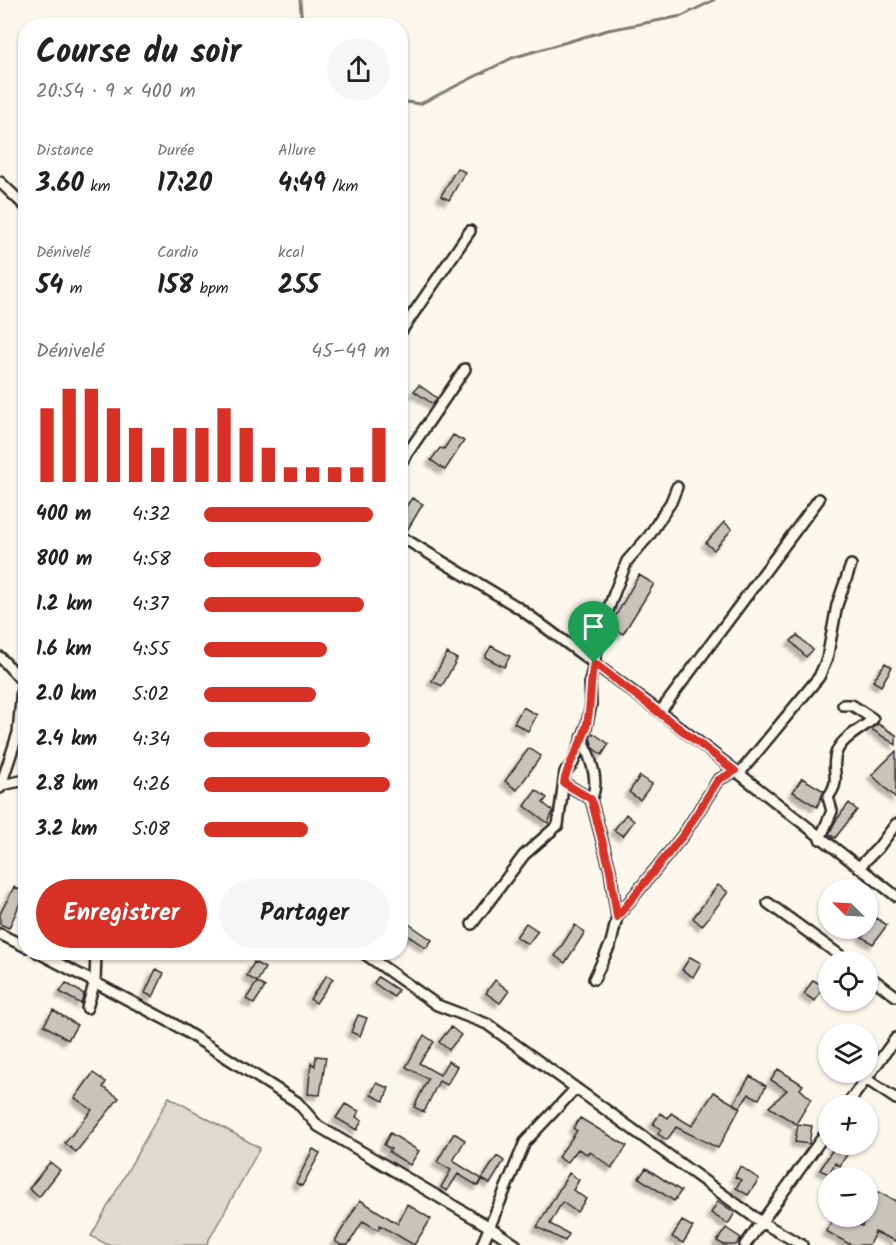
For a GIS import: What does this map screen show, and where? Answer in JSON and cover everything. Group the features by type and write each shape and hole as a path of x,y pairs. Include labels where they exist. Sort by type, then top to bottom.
{"street":[{"path":"0,182 18,199"},
{"path":"408,321 470,231"},
{"path":"408,452 465,369"},
{"path":"472,924 524,855 558,825 565,772 573,763 591,705 590,681 603,624 627,561 649,536 671,502 676,487"},
{"path":"660,712 819,499"},
{"path":"408,541 519,608 660,712 896,896"},
{"path":"617,917 684,834 718,780 737,772 819,677 827,660 837,605 851,565"},
{"path":"0,657 18,677"},
{"path":"820,838 832,811 828,797 837,787 836,753 846,739 873,719 852,705 843,705"},
{"path":"1,787 18,733"},
{"path":"582,739 590,759 596,790 591,799 610,870 617,917 611,943 594,979"},
{"path":"573,763 590,759"},
{"path":"1,787 18,782"},
{"path":"564,783 591,799"},
{"path":"858,867 878,848 896,824"},
{"path":"768,903 834,951"},
{"path":"0,934 18,943"},
{"path":"53,960 172,1023 297,1102 318,1126 488,1226 516,1245"},
{"path":"87,1008 95,981 96,960"},
{"path":"373,960 437,1005 487,1024 760,1222 802,1245"},
{"path":"878,983 896,996"},
{"path":"878,1063 896,1038"},
{"path":"872,1083 896,1099"},
{"path":"482,1245 525,1142 575,1089"},
{"path":"745,1245 818,1144"}],"shaded area":[{"path":"169,1097 260,1148 206,1245 108,1245 91,1236"}],"building":[{"path":"457,168 465,172 449,200 441,196"},
{"path":"419,385 437,398 433,404 414,391"},
{"path":"453,435 464,441 445,470 431,460 440,448 444,449"},
{"path":"412,498 423,504 408,529 408,504"},
{"path":"724,522 732,529 714,550 706,543"},
{"path":"639,575 654,584 623,634 610,626"},
{"path":"797,635 813,650 806,657 791,641"},
{"path":"491,646 510,656 504,667 485,657"},
{"path":"447,653 457,659 442,686 432,681"},
{"path":"885,663 892,667 881,686 873,681"},
{"path":"523,707 537,715 528,731 514,723"},
{"path":"878,724 896,735 896,745 871,729"},
{"path":"593,733 609,744 602,755 594,749 590,738"},
{"path":"529,748 541,756 517,790 505,781"},
{"path":"896,751 896,798 872,775"},
{"path":"640,776 652,784 640,800 629,792"},
{"path":"802,778 824,791 817,807 793,792"},
{"path":"536,790 547,798 543,803 553,811 548,823 525,806"},
{"path":"849,803 857,810 835,838 829,834"},
{"path":"626,814 634,821 623,836 614,830"},
{"path":"718,885 728,892 702,926 693,918"},
{"path":"14,887 18,889 18,908 9,928 0,924 0,914"},
{"path":"878,919 887,925 878,937"},
{"path":"526,923 538,931 528,944 516,937"},
{"path":"408,925 432,940 426,948 408,935"},
{"path":"575,925 585,932 565,963 555,956"},
{"path":"865,939 877,939 873,944"},
{"path":"690,957 701,963 693,977 682,970"},
{"path":"254,962 265,968 257,982 247,976"},
{"path":"156,969 164,973 153,997 145,993"},
{"path":"327,975 333,979 316,1003 310,999"},
{"path":"378,977 398,990 394,997 374,983"},
{"path":"495,980 509,991 500,1003 486,993"},
{"path":"813,980 818,983 818,996 815,1001 804,994"},
{"path":"257,982 265,987 254,1004 246,999"},
{"path":"66,983 84,994 81,1004 60,992"},
{"path":"53,1010 77,1025 68,1040 44,1025"},
{"path":"358,1015 367,1018 360,1036 351,1032"},
{"path":"451,1027 461,1035 449,1050 439,1042"},
{"path":"424,1035 434,1042 419,1063 440,1075 448,1061 457,1066 447,1085 439,1081 424,1112 414,1107 428,1079 406,1067"},
{"path":"316,1056 326,1057 320,1095 308,1094 311,1063 315,1066"},
{"path":"778,1069 803,1085 800,1089 811,1099 796,1124 769,1107 787,1090 771,1080"},
{"path":"93,1073 106,1082 103,1087 119,1098 76,1152 65,1143 92,1110 75,1098"},
{"path":"750,1076 766,1086 759,1099 749,1094 740,1107 734,1103"},
{"path":"376,1083 389,1088 384,1101 371,1095"},
{"path":"714,1092 740,1108 718,1148 676,1127 667,1140 658,1134 661,1129 653,1124 660,1113 668,1118 671,1113 692,1126"},
{"path":"345,1104 359,1111 356,1117 362,1120 357,1130 336,1118"},
{"path":"580,1118 627,1146 612,1168 589,1151 587,1154 578,1149 567,1163 558,1157 577,1131 573,1128"},
{"path":"798,1124 812,1126 809,1144 795,1142"},
{"path":"390,1133 419,1151 410,1165 389,1152 391,1149 384,1145"},
{"path":"454,1133 465,1140 453,1161 482,1179 478,1186 458,1174 447,1191 441,1187 451,1170 437,1162"},
{"path":"313,1149 320,1153 302,1186 296,1183"},
{"path":"829,1155 847,1155 840,1166 835,1163 833,1167 822,1167"},
{"path":"497,1156 504,1161 490,1184 482,1179"},
{"path":"50,1162 60,1170 39,1197 29,1189"},
{"path":"740,1166 759,1179 748,1195 736,1188 741,1180 735,1177"},
{"path":"646,1168 681,1191 674,1201 639,1178"},
{"path":"569,1173 579,1180 573,1190 586,1199 577,1212 562,1202 550,1224 569,1234 565,1241 537,1227"},
{"path":"878,1192 896,1201 896,1241 875,1232 869,1245 851,1245 826,1231 828,1227 878,1227"},
{"path":"360,1200 398,1224 407,1204 431,1219 414,1245 380,1225 378,1230 363,1221 348,1245 341,1245 335,1241"},
{"path":"718,1201 735,1213 728,1224 711,1213"},
{"path":"682,1221 693,1227 683,1243 672,1237"},
{"path":"726,1228 741,1238 736,1245 724,1245 717,1241"}],"waterway":[{"path":"300,0 301,18"},
{"path":"408,102 420,104 512,58 608,30 682,16 714,0"}],"route":[{"path":"594,663 735,771 718,780 704,806 684,834 617,917 610,870 598,833 591,799 564,783 565,772 573,763 586,728 591,705 590,681 594,663"}]}
